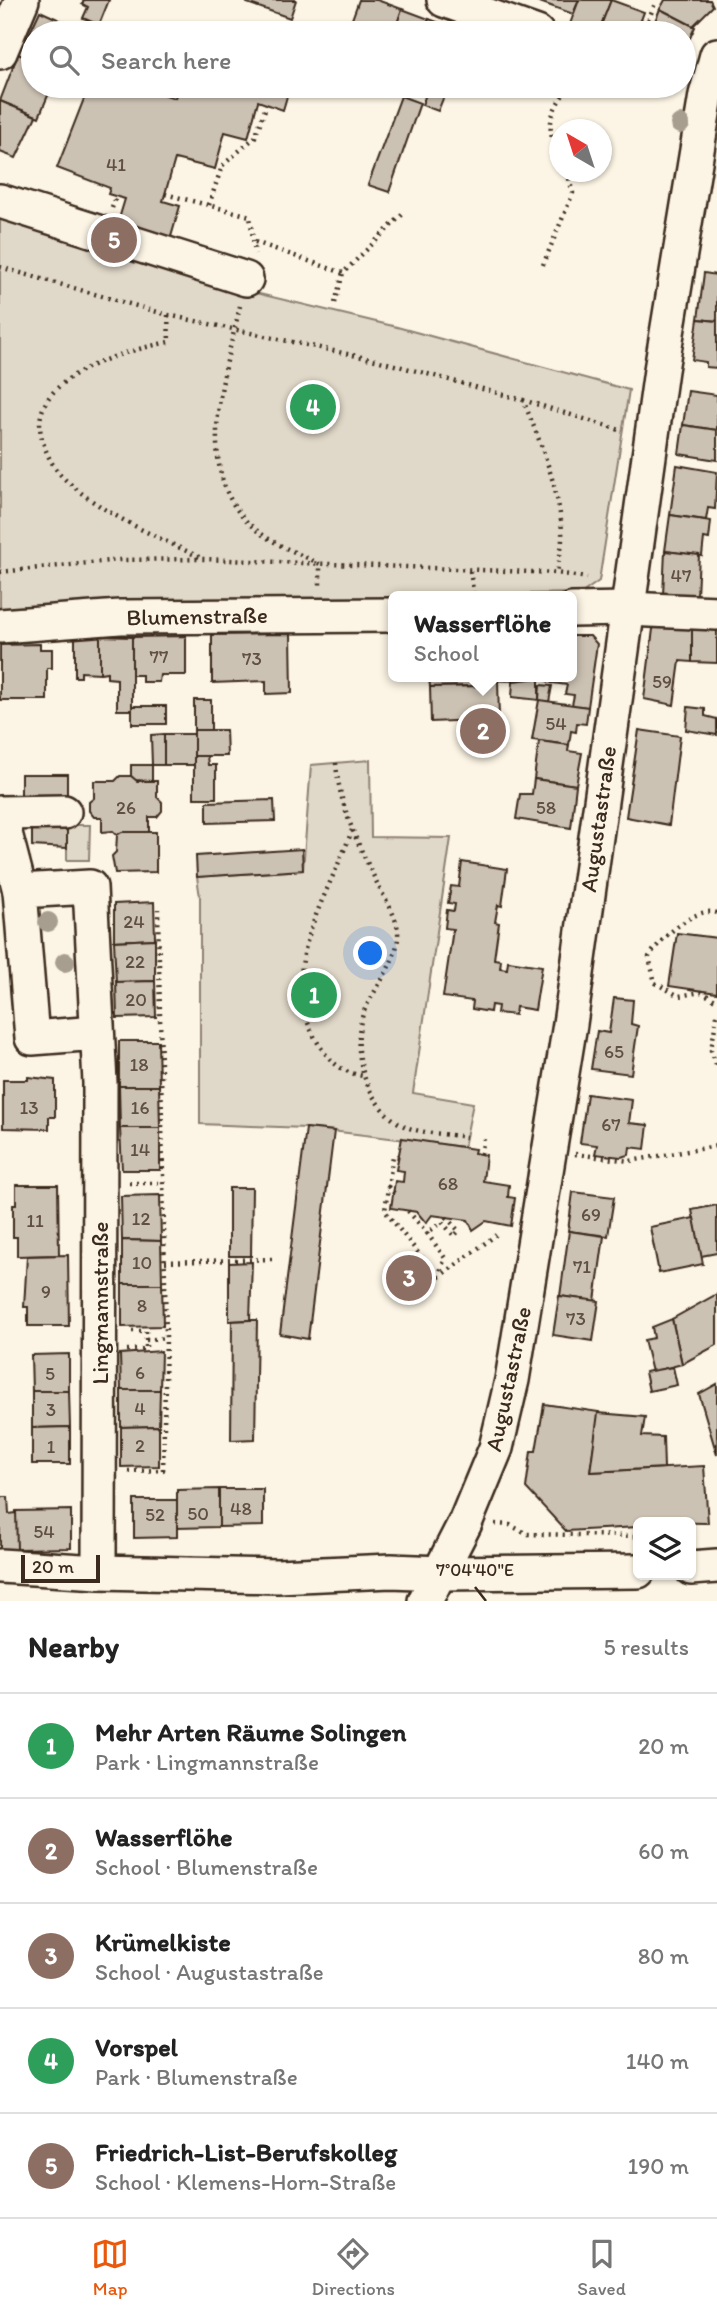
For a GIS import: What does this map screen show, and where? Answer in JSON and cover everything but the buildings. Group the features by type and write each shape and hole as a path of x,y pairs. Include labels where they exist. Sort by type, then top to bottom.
{"street":[{"path":"0,52 23,0"},
{"path":"444,0 503,21"},
{"name":"Augustastraße","path":"696,86 717,55"},
{"name":"Augustastraße","path":"433,1587 496,1448 512,1380 550,1151 651,439 692,98"},
{"path":"0,201 246,279"},
{"path":"577,609 628,598 717,613"},
{"name":"Blumenstraße","path":"0,626 120,617 388,615"},
{"path":"64,812 0,813 20,891 32,1038 97,1033"},
{"name":"Lingmannstraße","path":"20,891 90,887 100,1083 99,1572"},
{"path":"0,1566 99,1572 277,1576 391,1571 433,1587 633,1571"},
{"path":"696,1567 717,1566"},
{"path":"277,1576 309,1601"}],"path":[{"path":"648,21 656,0"},
{"path":"549,119 562,98"},
{"path":"209,205 222,166 255,137 267,104"},
{"path":"543,265 573,193 570,182"},
{"path":"164,194 250,216 256,250 246,279"},
{"path":"335,303 343,273 405,212"},
{"path":"255,242 343,273"},
{"path":"0,267 168,314 380,361 651,439"},
{"path":"168,314 169,342 104,359 53,392 43,414 41,435 50,461 67,482 110,513 202,559"},
{"path":"235,328 224,372 216,445 222,481 254,529 320,564"},
{"path":"523,400 545,456 558,505 563,533 557,573"},
{"path":"0,572 119,561 202,559 557,573 628,598"},
{"path":"320,564 320,596"},
{"path":"471,570 473,591"},
{"path":"336,763 338,787 352,830 398,931 396,948 364,1013 359,1032 363,1076 379,1103 398,1123 410,1128 467,1137"},
{"path":"352,830 315,909 301,976 306,1020 316,1040 331,1062 349,1073 363,1076"},
{"path":"99,1471 163,1470 166,1338 158,909"},
{"path":"717,914 710,911 699,914 663,936 649,957 655,983 679,996 701,992 717,1001"},
{"path":"717,1015 711,1050 717,1068"},
{"path":"481,1154 484,1139"},
{"path":"550,1151 630,1161 717,1146"},
{"path":"399,1157 393,1156 385,1211 438,1278"},
{"path":"388,1187 394,1194"},
{"path":"408,1211 445,1258 438,1278"},
{"path":"427,1233 442,1222 454,1236 459,1231 446,1217"},
{"path":"438,1278 496,1235"},
{"path":"165,1262 272,1259"},
{"path":"146,1340 166,1338"},
{"path":"510,1525 527,1534 633,1536"}],"shaded area":[{"path":"0,212 243,290 397,327 629,390 599,581 582,593 388,591 388,599 0,614"},
{"path":"370,760 371,837 451,838 413,1093 473,1103 464,1147 306,1128 200,1124 200,897 197,877 303,870 311,765"},
{"path":"67,825 90,825 89,860 67,860"}],"place":[{"name":"Friedrich-List-Berufskolleg","path":"114,240"},
{"name":"Vorspel","path":"313,407"},
{"name":"Wasserflöhe","path":"483,731"},
{"name":"Mehr Arten Räume Solingen","path":"314,995"},
{"name":"Krümelkiste","path":"409,1278"}]}
